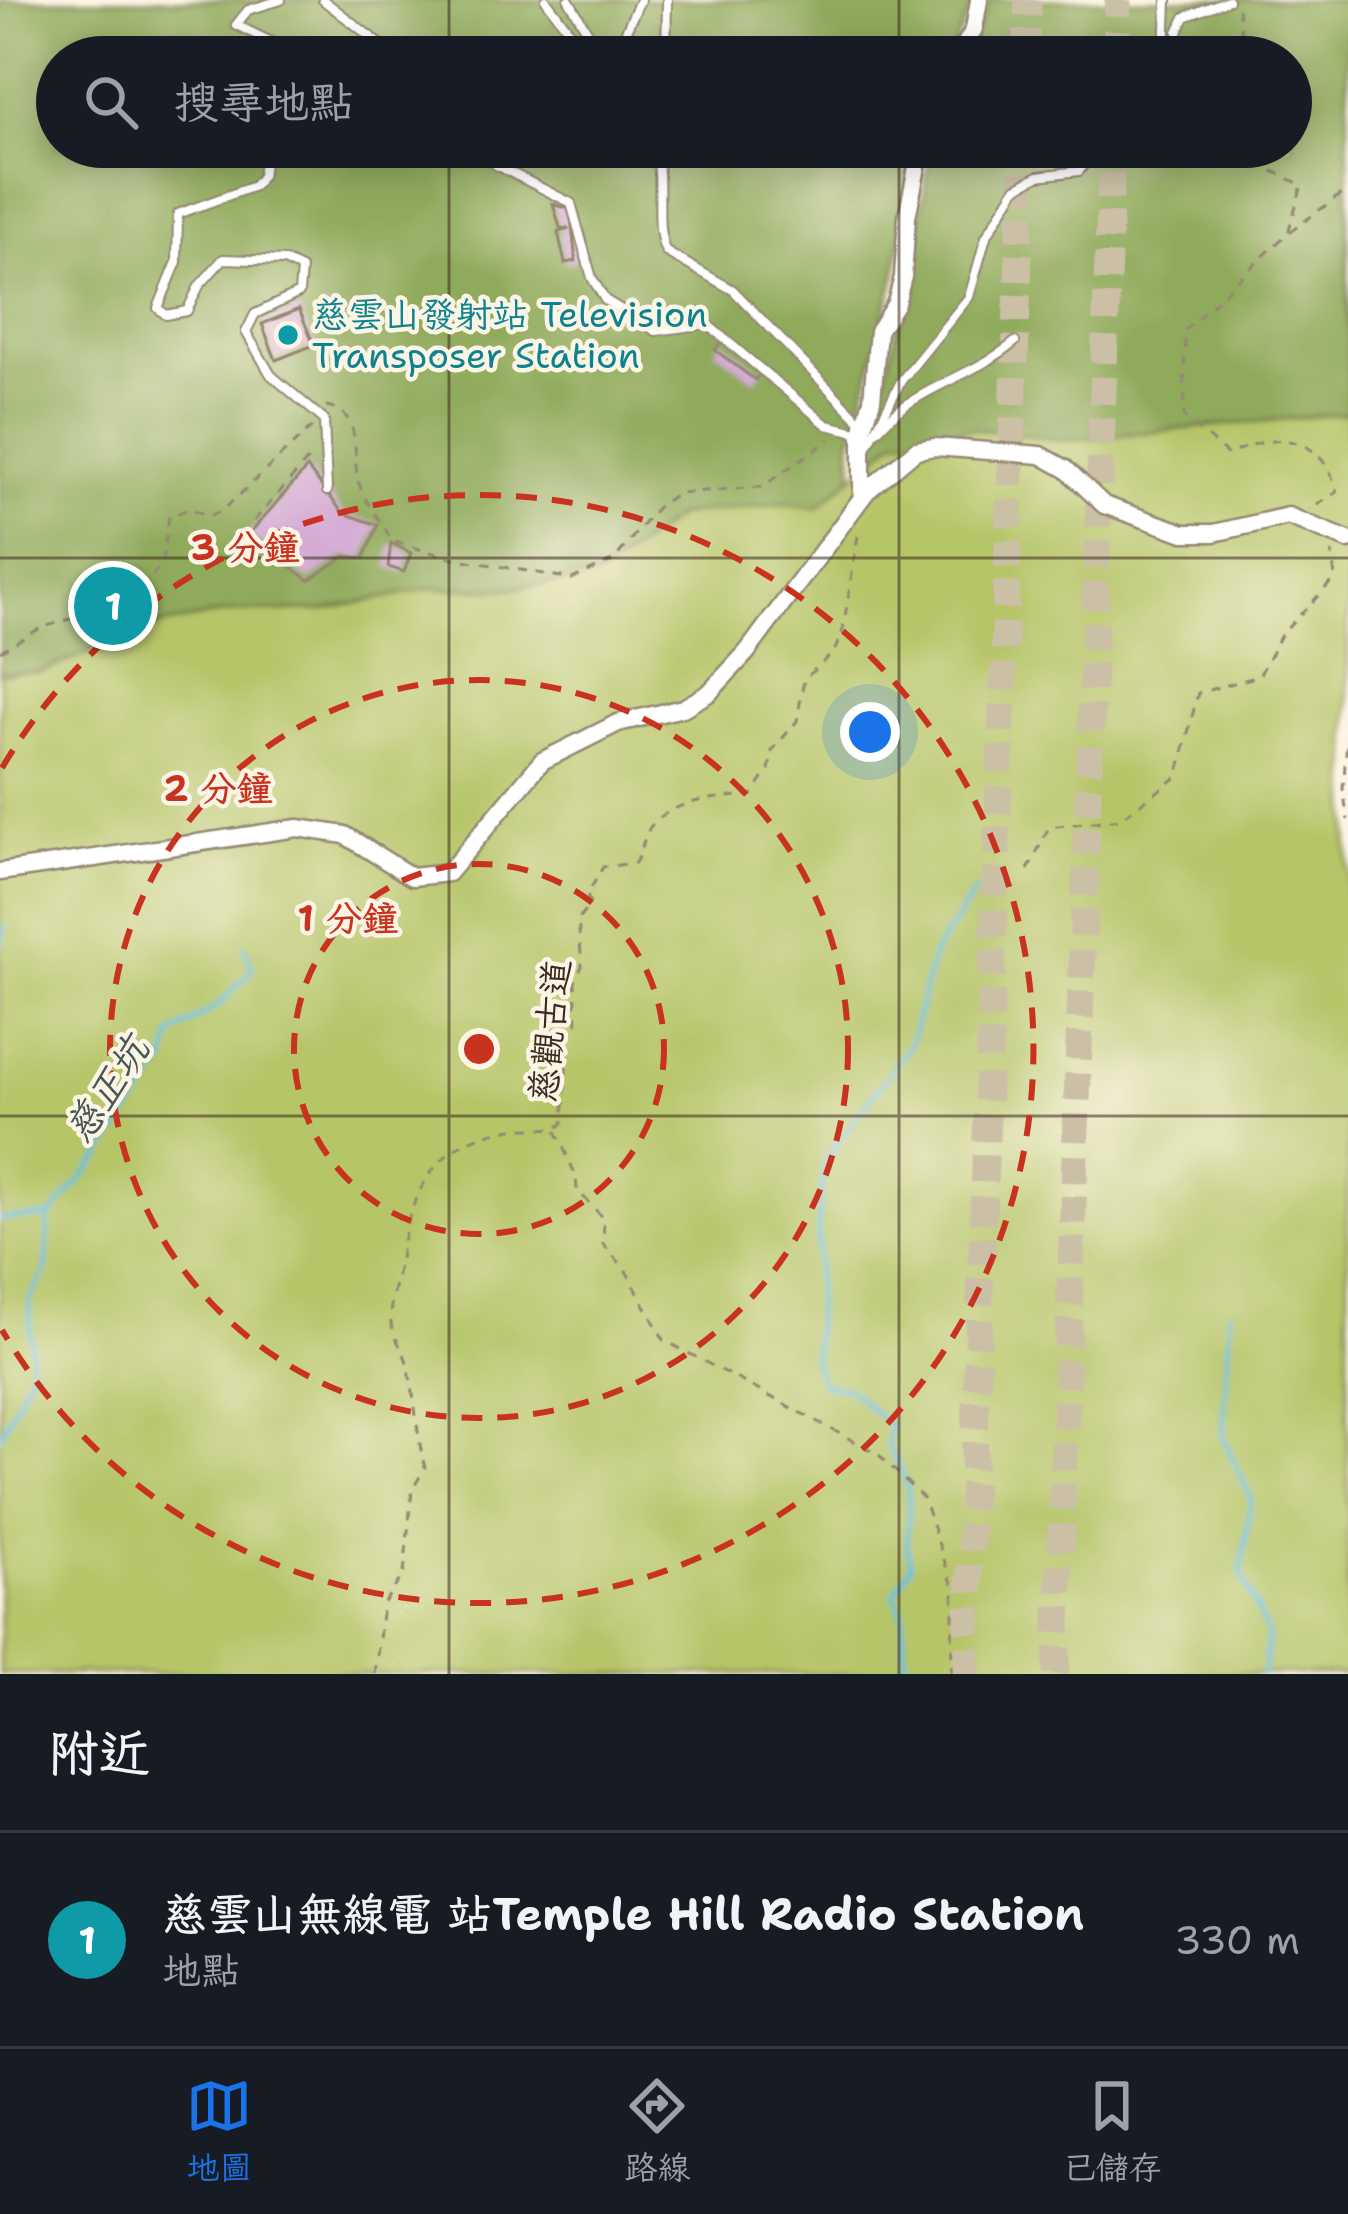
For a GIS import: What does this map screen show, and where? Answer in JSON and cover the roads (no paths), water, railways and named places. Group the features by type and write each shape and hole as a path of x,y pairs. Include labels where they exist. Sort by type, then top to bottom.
{"street":[{"path":"970,36 979,0"},
{"path":"862,497 862,458 878,331 896,303 903,277 917,168"},
{"path":"0,872 306,828 345,835 412,878 448,873 469,855 520,780 542,760 618,723 689,705 715,688 862,497 905,455 935,447 1041,455 1066,469 1104,505 1184,533 1295,518 1348,541"}],"lane":[{"path":"258,36 236,26 248,10 281,0"},
{"path":"323,0 370,36"},
{"path":"546,0 573,36"},
{"path":"569,0 593,36"},
{"path":"619,36 640,0"},
{"path":"666,36 667,0"},
{"path":"1166,36 1167,0"},
{"path":"1178,36 1186,17 1228,0"},
{"path":"263,168 254,185 178,214 177,262 158,308 166,315 188,311 200,286 223,259 284,261 301,269 304,286 299,293 255,314 246,332 271,375 326,427 327,491"},
{"path":"502,168 572,203 592,278 605,300 656,331 696,322 711,326 841,431 866,431 912,399 967,376 1015,342"},
{"path":"660,168 664,183 659,232 667,252 733,290 866,431"},
{"path":"866,431 969,297 986,237 1016,188 1038,176 1081,168"}],"waterway":[{"path":"905,1674 903,1615 894,1594 911,1566 906,1482 887,1446 890,1426 849,1389 822,1384 814,1364 819,1207 826,1159 910,1045 933,954 976,890"},
{"path":"0,945 5,927"},
{"name":"慈正坑","path":"49,1217 100,1157 166,1061 172,1035 220,1004 253,969 244,947"},
{"path":"0,1219 49,1217 46,1270 30,1299 31,1370 0,1437"},
{"path":"1230,1311 1223,1437 1251,1498 1241,1574 1268,1635 1263,1674"}],"tunnel":[{"path":"1027,36 1028,0"},
{"path":"1117,36 1118,0"},
{"path":"966,1674 1022,168"},
{"path":"1056,1674 1111,168"}],"place":[{"name":"慈雲山發射站 Television Transposer Station","path":"288,335"},
{"name":"慈雲山無線電 站Temple Hill Radio Station","path":"113,606"}]}
